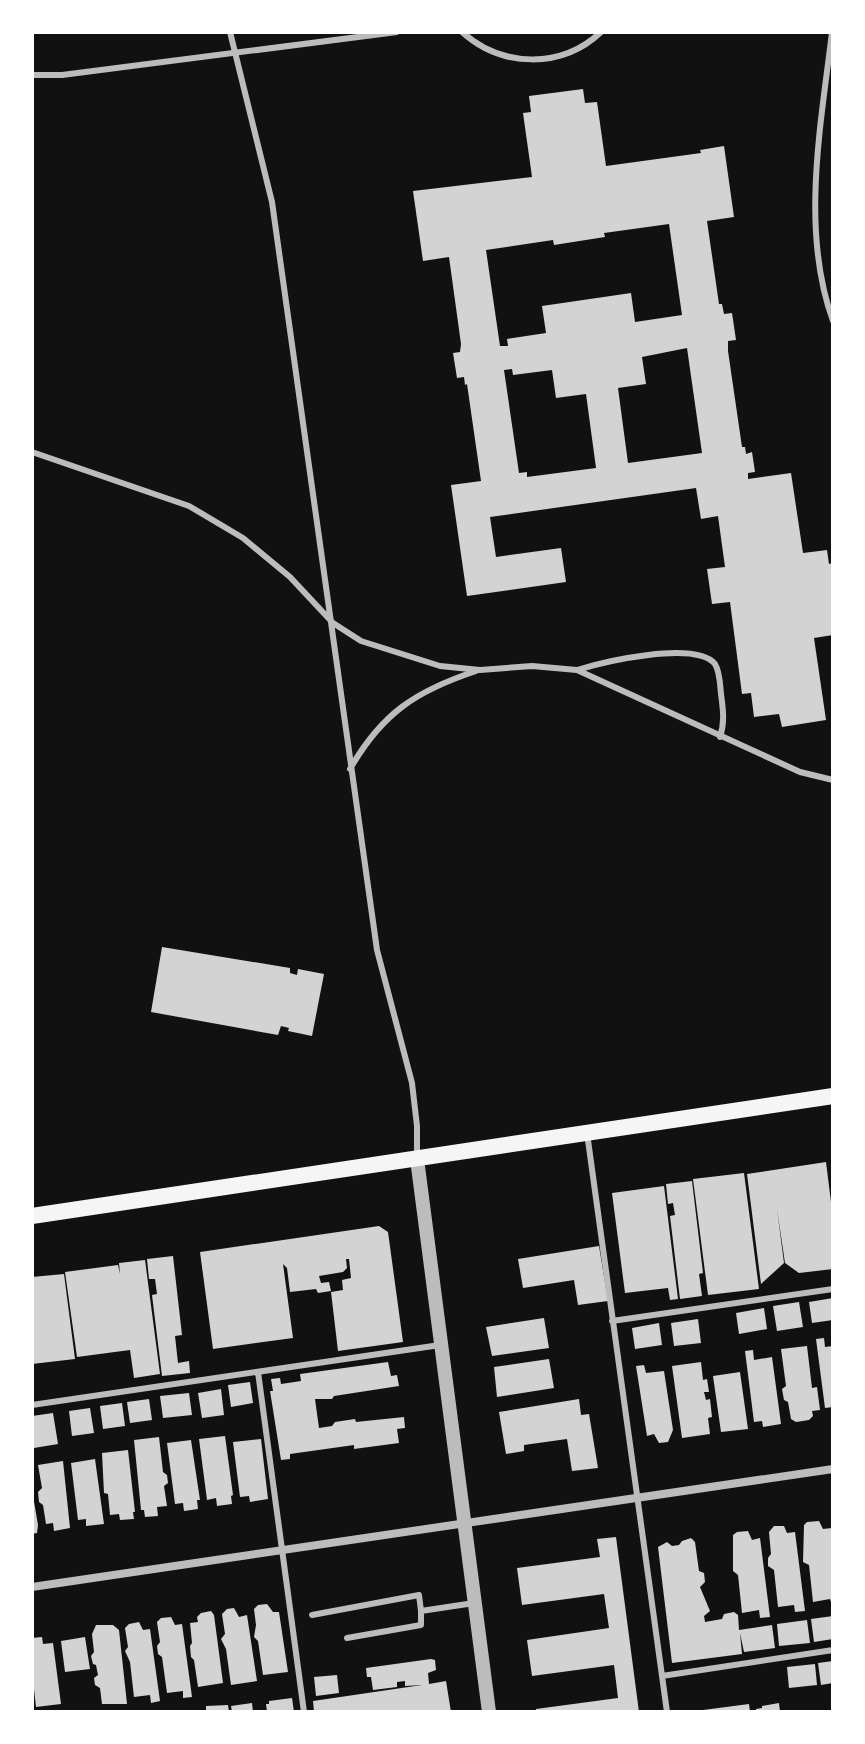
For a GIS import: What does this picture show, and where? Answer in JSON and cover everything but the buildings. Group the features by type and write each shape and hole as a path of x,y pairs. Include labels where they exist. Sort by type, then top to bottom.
{"main road":[{"path":"32,1216 833,1096"}],"street":[{"path":"417,1159 489,1712"},
{"path":"32,1587 833,1469"}],"lane":[{"path":"230,32 272,202 377,950 412,1083 417,1159"},
{"path":"32,75 62,75 397,32"},
{"path":"462,32 503,57 521,60 570,54 601,32"},
{"path":"832,32 814,178 821,289 833,321"},
{"path":"32,452 189,506 243,538 290,577 333,623 361,641 385,651 440,666 480,670 532,666 577,670 627,658 703,656 717,667 724,718 720,737"},
{"path":"350,769 364,745 394,712 446,681 480,670"},
{"path":"577,670 800,772 833,780"},
{"path":"587,1133 667,1712"},
{"path":"612,1321 833,1289"},
{"path":"32,1405 441,1345"},
{"path":"258,1372 304,1712"},
{"path":"312,1615 419,1595 421,1625 347,1638"},
{"path":"421,1611 474,1603"},
{"path":"662,1676 833,1650"}]}
